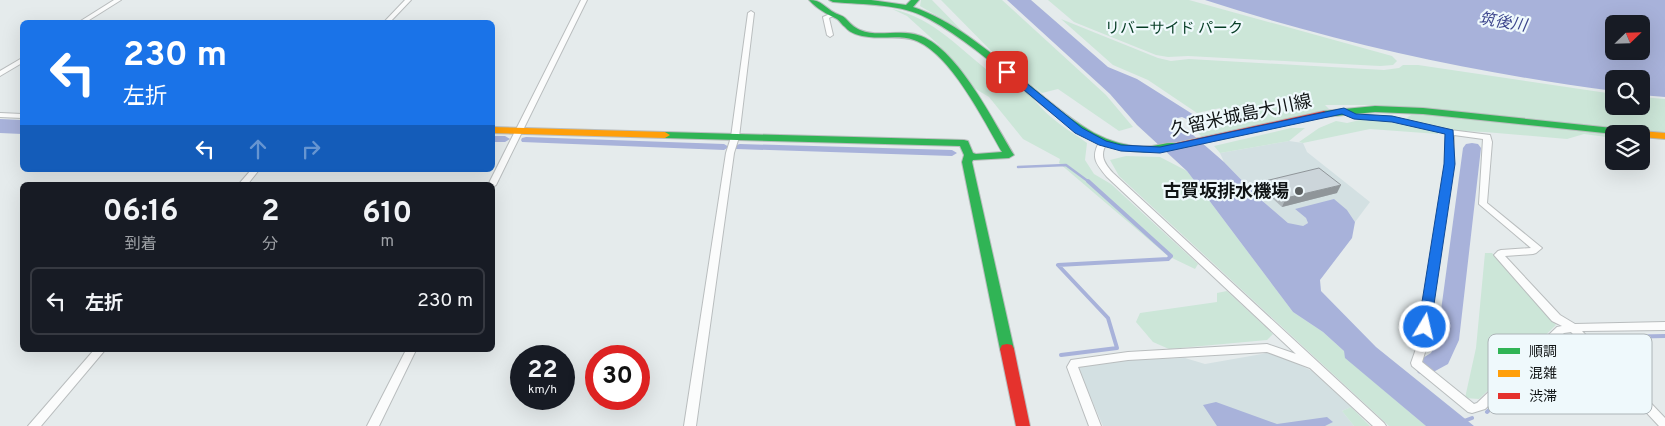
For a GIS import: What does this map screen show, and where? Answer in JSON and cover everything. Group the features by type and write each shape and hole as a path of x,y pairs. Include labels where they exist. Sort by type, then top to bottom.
{"street":[{"path":"85,20 118,0"},
{"path":"390,20 408,0"},
{"path":"494,182 584,0"},
{"path":"813,0 832,15 841,18 847,28 855,33 916,37 933,46 950,65 1009,155 975,157 969,155"},
{"name":"久留米城島大川線","path":"833,0 912,4 1018,80 1079,130 1103,143 1121,148 1160,150 1344,111 1375,109 1423,111 1605,130"},
{"path":"690,426 730,153 735,137 751,13"},
{"path":"830,35 826,17 832,15"},
{"path":"0,74 20,61"},
{"path":"1344,111 1354,116 1392,119 1450,132 1487,137 1483,204 1537,248 1533,251 1501,253 1500,255 1556,318 1573,328 1579,334"},
{"path":"0,115 20,116"},
{"path":"495,130 964,143 969,155 967,162 1023,426"},
{"path":"1450,132 1449,164 1422,346 1416,363 1472,409 1480,406 1488,398"},
{"name":"久留米城島大川線","path":"1650,135 1665,136"},
{"path":"1103,143 1098,149 1098,157 1101,165 1110,175 1380,426"},
{"path":"245,182 253,172"},
{"path":"1557,334 1561,330 1573,328 1665,326"},
{"path":"1095,426 1072,366 1075,363 1128,356 1267,348 1279,350 1301,362 1315,364"},
{"path":"34,426 98,352"},
{"path":"373,426 410,352"},
{"path":"1652,412 1665,426"}],"shaded area":[{"path":"1289,141 1303,143 1307,152 1370,202 1355,222 1347,210 1295,209 1306,218 1308,223 1303,226 1296,226 1288,223 1259,198 1224,162 1220,153"},
{"path":"1273,352 1312,371 1351,407 1342,411 1354,426 1103,426 1077,366 1130,360 1185,358 1205,364"}],"green space":[{"path":"921,0 932,0 976,45 946,21 920,6"},
{"path":"941,0 1002,0 1106,95 1133,127 1119,131 1058,89 1042,93 1003,63"},
{"name":"リバーサイド パーク","path":"1048,0 1189,0 1392,56 1397,61 1393,65 1380,66 1156,55 1074,22"},
{"path":"892,9 907,13 935,28 995,76 1011,80 1019,85 1055,121 1087,143 1085,160 1094,174 1111,184 1198,264 1195,269 1168,256 1059,163 1060,159 1023,139 989,97 969,85 939,45 907,16"},
{"path":"1061,19 1158,58 1171,61 1189,59 1384,70 1399,68 1403,65 1418,65 1605,93 1605,115 1650,115 1650,98 1665,99 1665,133 1650,132 1650,125 1605,125 1605,127 1374,105 1325,105 1329,109 1203,138 1198,133 1223,127 1225,119 1220,108 1197,113 1148,80 1113,65"},
{"path":"1425,114 1605,133 1605,137 1584,134 1567,139 1458,131 1405,119 1411,115"},
{"path":"1364,119 1392,121 1438,131 1438,134 1370,129 1303,143 1299,142 1319,128 1336,121 1347,123"},
{"path":"1291,128 1305,128 1289,141 1220,153 1214,146"},
{"path":"1126,156 1160,157 1187,171 1293,312 1323,332 1344,351 1346,358 1426,426 1389,426 1119,176 1110,160"},
{"path":"1485,253 1492,253 1556,325 1547,334 1488,334 1488,390 1479,399 1465,398 1476,348"},
{"path":"1227,291 1273,334 1267,340 1169,349 1153,342 1136,322 1140,313 1217,302 1217,293"},
{"path":"1351,407 1370,426 1354,426 1342,411"}],"water":[{"path":"1007,0 1031,0 1108,67 1137,79 1194,115 1202,122 1195,123 1182,117 1178,118 1178,122 1224,162 1259,198 1288,223 1303,226 1308,223 1306,218 1295,209 1334,199 1347,210 1355,222 1352,238 1320,280 1321,291 1376,347 1474,426 1426,426 1345,358 1344,351 1323,332 1293,312 1187,171 1137,125 1110,94"},
{"name":"筑後川","path":"1205,0 1665,0 1665,97 1650,96 1650,70 1605,70 1605,90 1459,66 1306,30"},
{"path":"0,119 20,120 20,134 0,133"},
{"path":"1216,402 1277,424 1327,417 1333,422 1325,426 1217,426 1203,405"}],"building":[{"path":"1319,168 1341,185 1286,198 1265,181"}],"waterway":[{"path":"495,139 505,139"},
{"path":"526,140 724,147"},
{"path":"740,147 952,153"},
{"path":"1426,367 1440,358 1448,340 1472,148"},
{"path":"1018,167 1066,165 1089,182"},
{"path":"1061,355 1117,348 1108,318 1058,265 1168,259 1171,256 1088,181"},
{"path":"1652,336 1665,336"},
{"path":"1464,421 1472,418"}],"traffic: fast":[{"path":"813,0 832,15 841,18 849,27 859,33 869,35 905,35 917,37 928,43 952,66 963,80 1009,155 975,157 969,155 967,162 1007,349"},
{"path":"833,0 897,6 922,12 988,56 1072,124 1108,143 1128,148 1150,149 1176,146"},
{"path":"909,7 915,0"},
{"path":"1324,114 1375,109 1423,111 1605,130"},
{"path":"665,135 964,143 969,155"}],"traffic: slow":[{"path":"495,130 665,135"},
{"path":"1650,135 1665,136"}],"traffic: jam":[{"path":"1176,146 1324,114"},
{"path":"1007,349 1023,426"}],"place":[{"name":"古賀坂排水機場","path":"1299,191"}],"route":[{"path":"1007,72 1079,130 1103,143 1121,148 1160,150 1181,147 1344,111 1354,116 1392,119 1450,132 1449,164 1425,327"}]}
